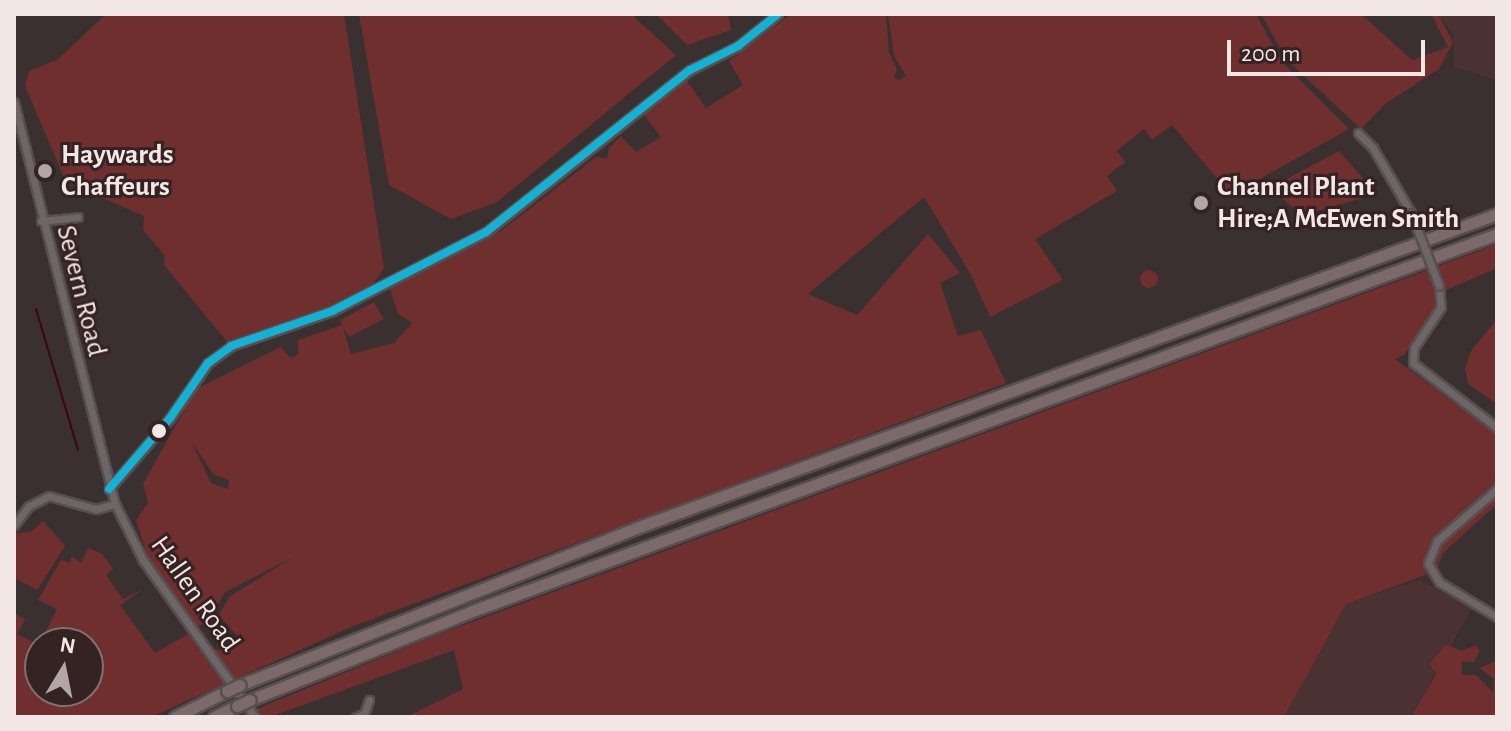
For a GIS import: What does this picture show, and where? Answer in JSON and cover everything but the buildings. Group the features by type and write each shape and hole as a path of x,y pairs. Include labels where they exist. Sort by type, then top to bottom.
{"highway":[{"path":"175,717 240,685 636,528 1497,214"},
{"path":"214,717 472,611 1497,234"}],"street":[{"path":"109,489 170,418 208,363 231,346 332,311 486,232 690,70 738,46 778,14"},
{"name":"Severn Road","path":"14,102 109,489"},
{"path":"1358,133 1373,148 1411,213 1439,286 1441,307 1414,348 1413,363 1497,428"},
{"path":"41,221 78,217"},
{"name":"Hallen Road","path":"109,489 143,560 255,717"},
{"path":"1497,489 1433,545 1428,563 1439,582 1497,617"},
{"path":"14,525 29,506 49,496 96,509 115,504"},
{"path":"356,717 364,714 369,700"}],"shaded area":[{"path":"106,14 344,14 384,268 373,284 328,310 228,343 164,265 165,256 143,230 144,216 71,184 63,175 25,86 29,71 57,60"},
{"path":"359,14 631,14 676,55 497,202 451,219 389,185"},
{"path":"656,14 728,14 731,30 687,45"},
{"path":"791,14 886,14 889,52 897,70 894,77 899,80 906,76 894,56 888,14 1256,14 1281,61 1349,129 1231,195 1172,125 1152,140 1144,129 1117,151 1125,162 1107,176 1117,191 1035,239 1063,280 990,317 971,275 924,197 808,294 857,315 928,234 960,273 940,283 958,336 981,330 1006,383 351,627 151,717 14,717 14,613 25,619 17,634 24,638 24,707 104,707 104,627 48,627 57,609 38,600 61,560 70,563 72,556 81,563 88,548 102,554 113,569 106,575 123,599 142,590 120,605 155,653 188,634 215,672 225,667 210,649 231,651 225,644 239,638 219,615 229,597 292,558 225,592 210,619 196,628 150,564 136,520 148,503 143,484 196,389 281,347 290,358 298,355 298,340 342,325 340,320 374,302 384,319 349,337 343,328 351,354 394,343 412,323 398,314 389,286 501,231 596,157 607,158 609,148 621,136 636,152 661,137 644,115 687,81 706,108 743,85 729,61","holes":["191,441 214,475 229,480 228,489 211,483"]},
{"path":"1261,14 1361,14 1412,60 1448,47 1432,16 1438,14 1453,42 1439,69 1385,104 1361,129 1286,59"},
{"path":"1438,14 1497,14 1497,80 1454,67 1453,34"},
{"path":"1339,151 1377,194 1302,215 1270,188"},
{"path":"1497,244 1497,268 1444,291 1436,267"},
{"path":"1149,270 1158,279 1149,288 1140,279"},
{"path":"1428,270 1437,292 1436,311 1404,355 1395,359 1497,435 1497,504 1443,553 1436,571 1346,604 1284,717 406,717 463,689 454,650 270,717 238,717 431,637"},
{"path":"1497,319 1497,404 1468,384 1465,369 1471,351"},
{"path":"43,521 65,546 37,590 14,578 14,533 31,532"},
{"path":"1420,580 1472,608 1411,717 1284,717 1346,603"},
{"path":"1446,644 1462,651 1476,645 1480,651 1474,662 1462,661 1462,675 1476,675 1493,692 1494,679 1480,668 1497,660 1497,717 1411,717 1436,674 1430,664"}],"waterway":[{"path":"36,309 78,450"}],"transit line":[{"path":"109,489 170,418 208,363 231,346 332,311 486,232 690,70 738,46 778,14"}],"place":[{"name":"Haywards Chaffeurs","path":"45,171"},
{"name":"Channel Plant Hire;A McEwen Smith","path":"1201,203"}]}
